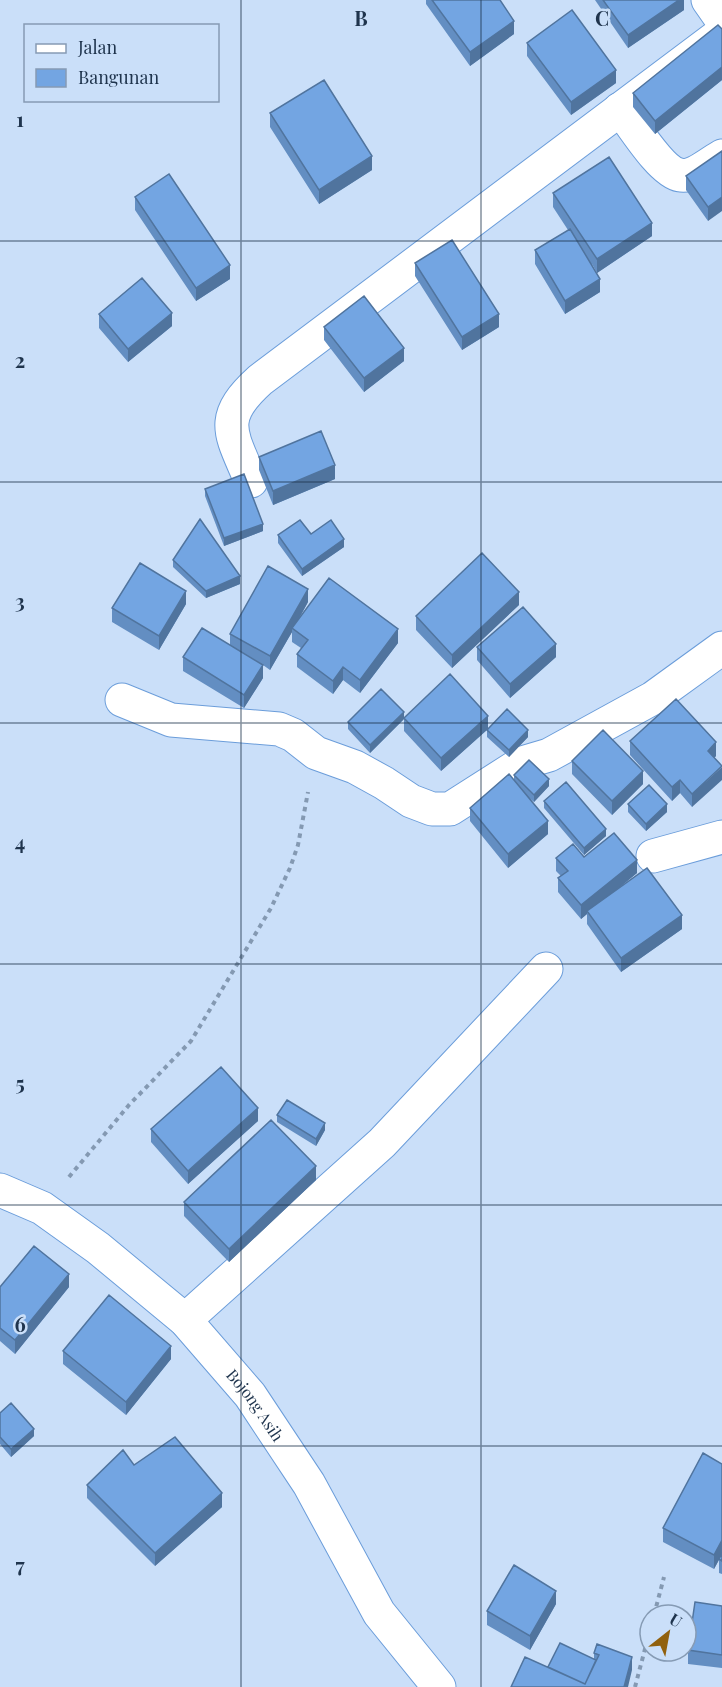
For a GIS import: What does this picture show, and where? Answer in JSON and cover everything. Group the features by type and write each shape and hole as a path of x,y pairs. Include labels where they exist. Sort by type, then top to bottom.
{"street":[{"path":"708,0 722,20"},
{"path":"251,481 234,441 231,421 233,411 241,398 279,366 722,33"},
{"path":"620,109 660,161 674,173 680,175 693,173 722,156"},
{"path":"122,700 171,720 279,729 293,735 316,753 355,767 411,801 432,809 450,808 515,767 549,755 653,698 722,648"},
{"path":"653,856 722,837"},
{"path":"185,1320 382,1143 546,969"},
{"name":"Bojong Asih","path":"0,1190 42,1208 98,1248 185,1320 250,1395 309,1484 380,1613 439,1687"}],"path":[{"path":"42,1208 129,1105 191,1041 271,908 290,868 316,753"},
{"path":"657,1603 664,1577"},
{"path":"635,1687 641,1663"}],"building":[{"path":"432,0 500,0 514,21 470,52"},
{"path":"603,0 679,0 628,35"},
{"path":"572,10 616,70 571,102 527,43"},
{"path":"718,25 722,29 722,67 655,121 633,93"},
{"path":"324,80 372,156 319,190 270,113"},
{"path":"722,151 722,197 708,207 686,176"},
{"path":"609,157 652,223 597,259 553,193"},
{"path":"169,174 230,265 196,288 135,197"},
{"path":"570,229 600,279 565,301 535,250"},
{"path":"452,240 499,314 462,337 415,263"},
{"path":"142,278 172,313 128,349 99,314"},
{"path":"364,296 404,348 364,378 324,327"},
{"path":"321,431 335,465 273,491 259,457"},
{"path":"244,474 263,524 224,538 205,489"},
{"path":"200,519 240,576 206,591 173,560"},
{"path":"300,520 311,534 331,520 344,539 302,569 278,535"},
{"path":"482,553 519,592 452,655 416,616"},
{"path":"140,563 186,591 159,636 112,608"},
{"path":"268,566 308,589 270,656 230,634"},
{"path":"329,578 398,629 360,680 343,667 333,681 297,654 308,640 292,628"},
{"path":"523,607 556,644 510,684 477,647"},
{"path":"202,628 263,665 244,695 183,657"},
{"path":"450,674 488,716 441,758 404,718"},
{"path":"381,689 404,712 370,745 348,722"},
{"path":"676,699 716,742 708,751 722,766 692,794 680,780 672,787 630,741"},
{"path":"507,709 528,730 509,750 487,730"},
{"path":"603,730 643,771 612,801 572,761"},
{"path":"529,760 549,779 534,795 514,775"},
{"path":"509,774 548,821 508,854 470,808"},
{"path":"566,782 606,829 584,848 544,801"},
{"path":"649,785 667,804 646,824 628,804"},
{"path":"614,833 637,860 581,905 558,878 568,871 556,858 573,844 584,857"},
{"path":"647,868 682,915 621,958 587,911"},
{"path":"221,1067 258,1108 188,1171 151,1129"},
{"path":"287,1100 325,1123 316,1139 277,1115"},
{"path":"271,1120 316,1166 229,1249 184,1202"},
{"path":"34,1246 69,1274 15,1340 0,1328 0,1287"},
{"path":"109,1295 171,1346 126,1402 63,1351"},
{"path":"11,1403 34,1429 11,1449 0,1437 0,1413"},
{"path":"175,1437 222,1493 155,1553 87,1485 123,1450 134,1465"},
{"path":"703,1453 722,1464 722,1540 714,1555 663,1528"},
{"path":"514,1565 556,1591 530,1636 487,1611"},
{"path":"695,1602 722,1606 722,1655 698,1651 698,1603"},
{"path":"560,1643 596,1660 585,1684 548,1667"},
{"path":"597,1644 632,1657 624,1687 511,1687 525,1657 585,1684 599,1655 594,1653"}]}
